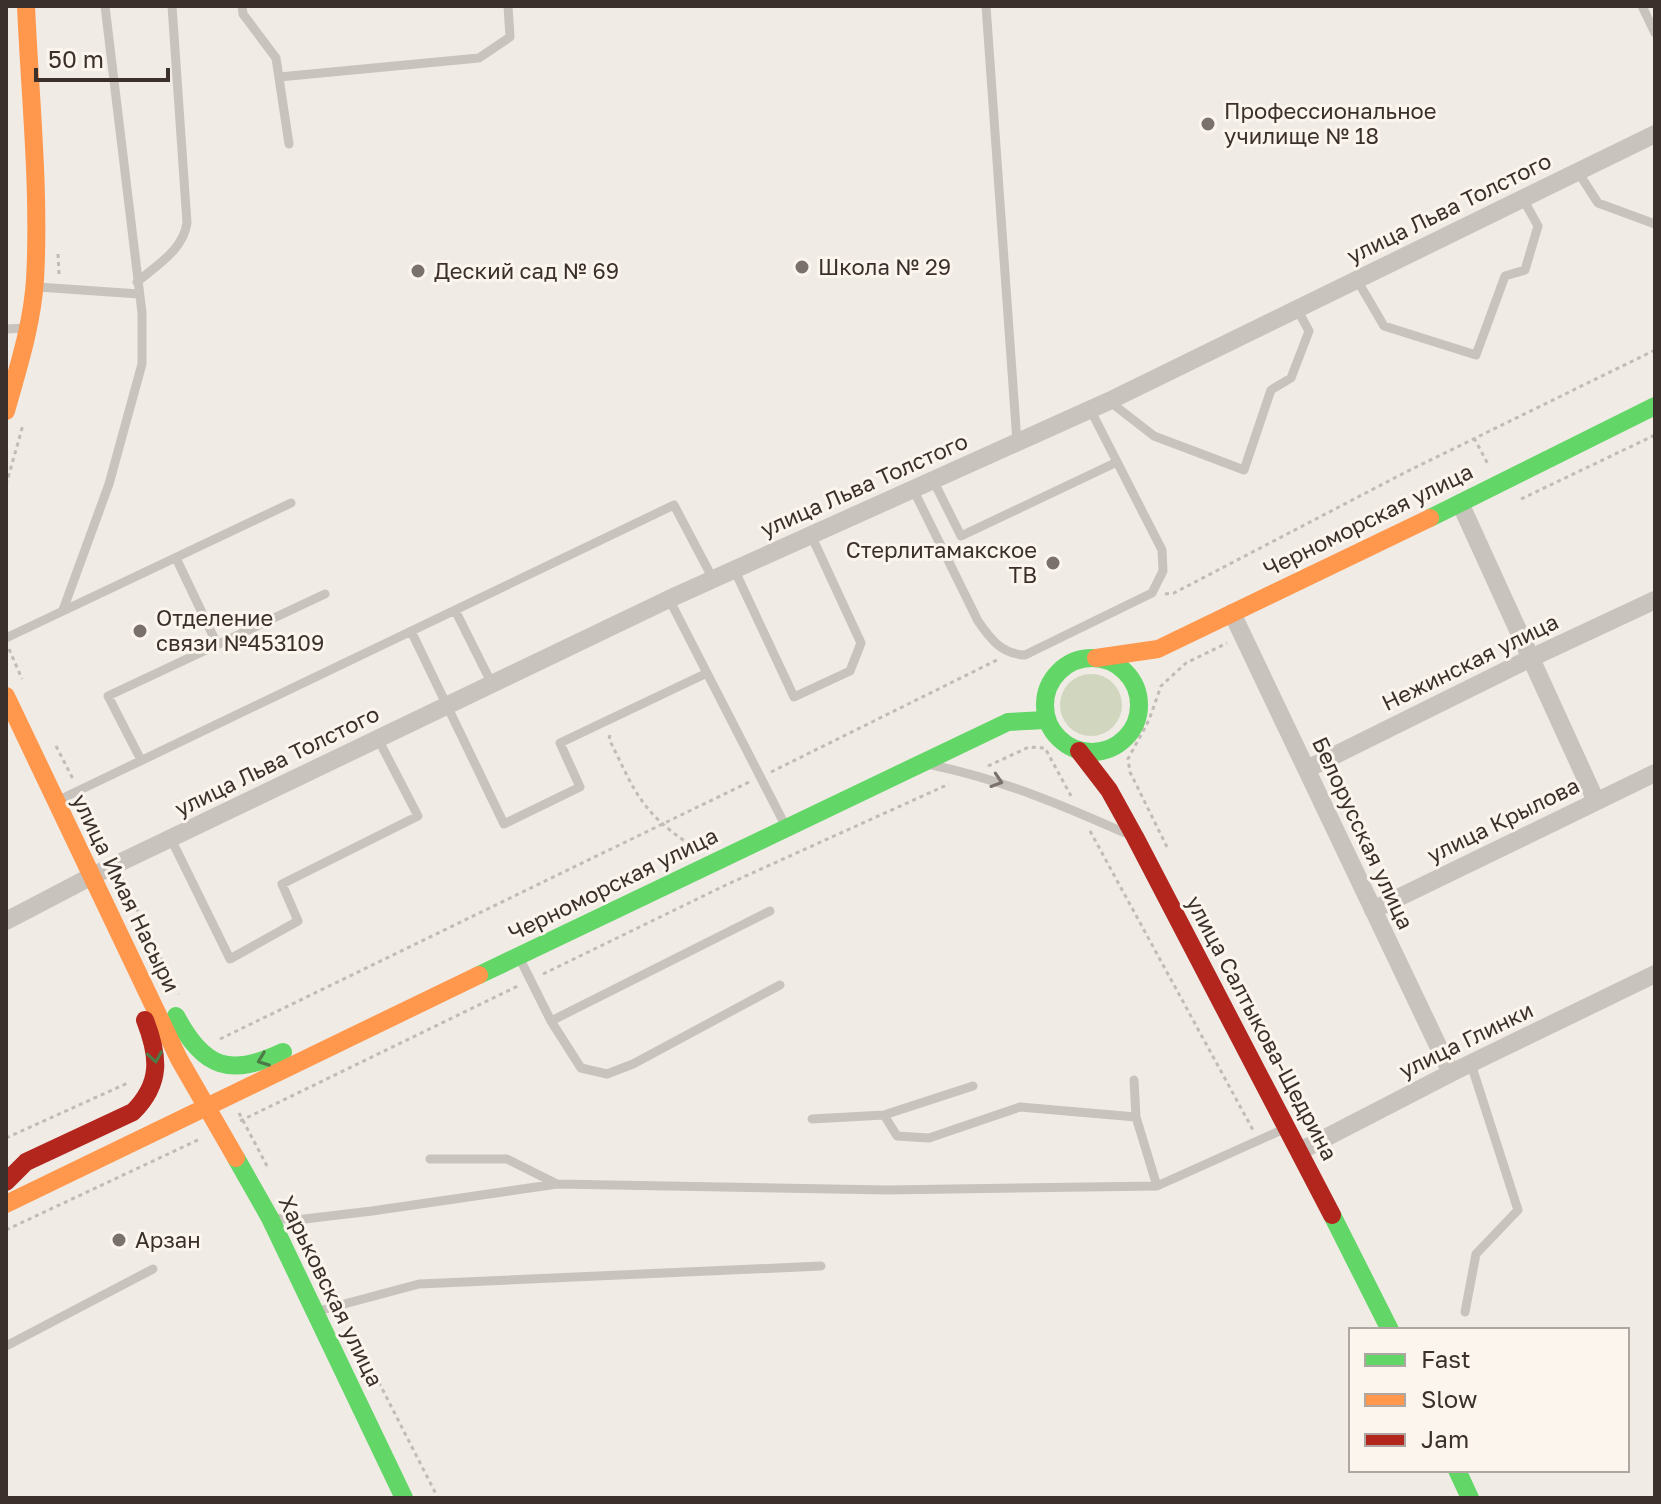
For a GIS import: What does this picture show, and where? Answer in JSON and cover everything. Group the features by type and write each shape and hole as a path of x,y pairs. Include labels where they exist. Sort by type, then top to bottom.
{"main road":[{"path":"6,411 29,328 34,287 35,230 26,6"},
{"name":"Черноморская улица","path":"1096,658 1158,649 1655,406"},
{"path":"1138,695 1158,649"},
{"path":"1008,722 1055,675 1066,665 1081,659 1096,658 1111,662 1133,682 1139,710 1128,736 1106,751 1079,751 1065,745 1053,734 1046,720 1044,705 1047,689 1055,675"},
{"name":"улица Имая Насыри","path":"6,696 206,1109"},
{"name":"Черноморская улица","path":"6,1204 785,826 1008,722 1046,720"},
{"path":"1109,790 1118,745"},
{"name":"улица Салтыкова-Щедрина","path":"1079,751 1109,790 1135,837 1389,1328"},
{"path":"105,904 133,932 186,1036 202,1054 215,1062 234,1066 253,1065 313,1039 389,1018"},
{"path":"6,1182 26,1162 133,1112 148,1093 157,1072 156,1053 149,1028 113,943 105,904"},
{"name":"Харьковская улица","path":"206,1109 270,1218 404,1498"},
{"path":"1458,1472 1470,1498"}],"street":[{"name":"улица Льва Толстого","path":"6,921 92,876 669,599 1109,401 1655,134"},
{"path":"1460,503 1596,801"},
{"name":"Нежинская улица","path":"1307,769 1655,600"},
{"name":"Белорусская улица","path":"1232,613 1451,1073"},
{"name":"улица Крылова","path":"1373,910 1655,773"},
{"name":"улица Глинки","path":"1300,1151 1451,1073 1655,974"}],"lane":[{"path":"63,610 109,484 142,364 142,313 105,6"},
{"path":"137,282 179,246 187,223 172,6"},
{"path":"242,6 243,14 276,58 289,144"},
{"path":"279,77 479,58 510,37 508,6"},
{"path":"986,6 1017,442"},
{"path":"1642,6 1655,33"},
{"path":"1578,172 1598,203 1655,224"},
{"path":"1357,280 1384,326 1476,355 1505,276 1525,270 1538,226 1523,199"},
{"path":"34,287 139,294"},
{"path":"1109,401 1154,436 1244,470 1271,390 1291,378 1309,331 1296,309"},
{"path":"6,329 29,328"},
{"path":"913,489 978,621 990,639 1009,654 1025,655 1152,593 1163,571 1162,550 1090,409"},
{"path":"933,480 961,536 1117,462"},
{"path":"6,638 291,503"},
{"path":"56,802 674,505 713,579"},
{"path":"734,569 794,697 850,671 861,643 811,535"},
{"path":"176,558 216,642"},
{"path":"141,760 108,696 216,642 325,594"},
{"path":"669,599 785,826"},
{"path":"455,610 492,684"},
{"path":"411,631 504,824 580,787 560,743 707,673"},
{"path":"171,839 230,959 298,921 282,884 418,816 378,739"},
{"path":"921,763 973,773 1135,837"},
{"path":"551,1021 770,911"},
{"path":"519,957 551,1021 581,1068 607,1074 633,1064 780,985"},
{"path":"1465,1312 1476,1254 1518,1210 1471,1064"},
{"path":"1134,1080 1136,1117 1157,1186"},
{"path":"812,1119 884,1115 973,1086"},
{"path":"884,1115 897,1136 929,1138 1020,1107 1136,1117"},
{"path":"270,1218 296,1220 557,1184 887,1190 1157,1186 1286,1127"},
{"path":"430,1159 507,1159 557,1184"},
{"path":"315,1312 419,1284 821,1266"},
{"path":"6,1346 153,1269"}],"path":[{"path":"1152,593 1174,593 1474,438 1655,350"},
{"path":"1510,504 1655,435"},
{"path":"1474,438 1491,469"},
{"path":"1172,858 1130,772 1128,759 1149,720 1155,697 1170,676 1186,663 1243,635"},
{"path":"6,638 21,678"},
{"path":"219,1040 1009,654"},
{"path":"616,717 619,727 609,739 641,802 689,844 703,844"},
{"path":"50,734 184,1005"},
{"path":"233,1124 728,884 1020,750 1037,746 1045,748 1258,1140"},
{"path":"6,1138 139,1077"},
{"path":"6,1230 207,1136"},
{"path":"311,1248 438,1498"}],"green space":[{"path":"1091,674 1113,683 1122,705 1113,727 1091,736 1069,727 1060,705 1069,683"}],"traffic: fast":[{"path":"1430,518 1655,406"},
{"path":"1092,658 1110,661 1125,672 1136,687 1139,705 1136,723 1125,738 1110,749 1092,752 1074,749 1059,738 1048,723 1045,705 1048,687 1059,672 1074,661 1092,658"},
{"path":"479,975 1008,722 1046,720"},
{"path":"176,1016 197,1048 220,1063 233,1066 248,1064 283,1052"},
{"path":"236,1158 270,1218 404,1498"},
{"path":"1332,1215 1389,1328"},
{"path":"1458,1472 1470,1498"}],"traffic: slow":[{"path":"6,411 28,330 35,280 35,178 26,6"},
{"path":"1096,658 1158,649 1430,518"},
{"path":"6,696 179,1059 236,1158"},
{"path":"6,1204 479,975"}],"traffic: jam":[{"path":"1079,751 1109,790 1135,837 1332,1215"},
{"path":"6,1182 26,1162 133,1112 149,1090 155,1069 153,1045 145,1020"}],"place":[{"name":"Профессиональное училище № 18","path":"1208,124"},
{"name":"Школа № 29","path":"802,267"},
{"name":"Деский сад № 69","path":"418,271"},
{"name":"Стерлитамакское ТВ","path":"1053,563"},
{"name":"Отделение связи №453109","path":"140,631"},
{"name":"Арзан","path":"119,1240"}]}
